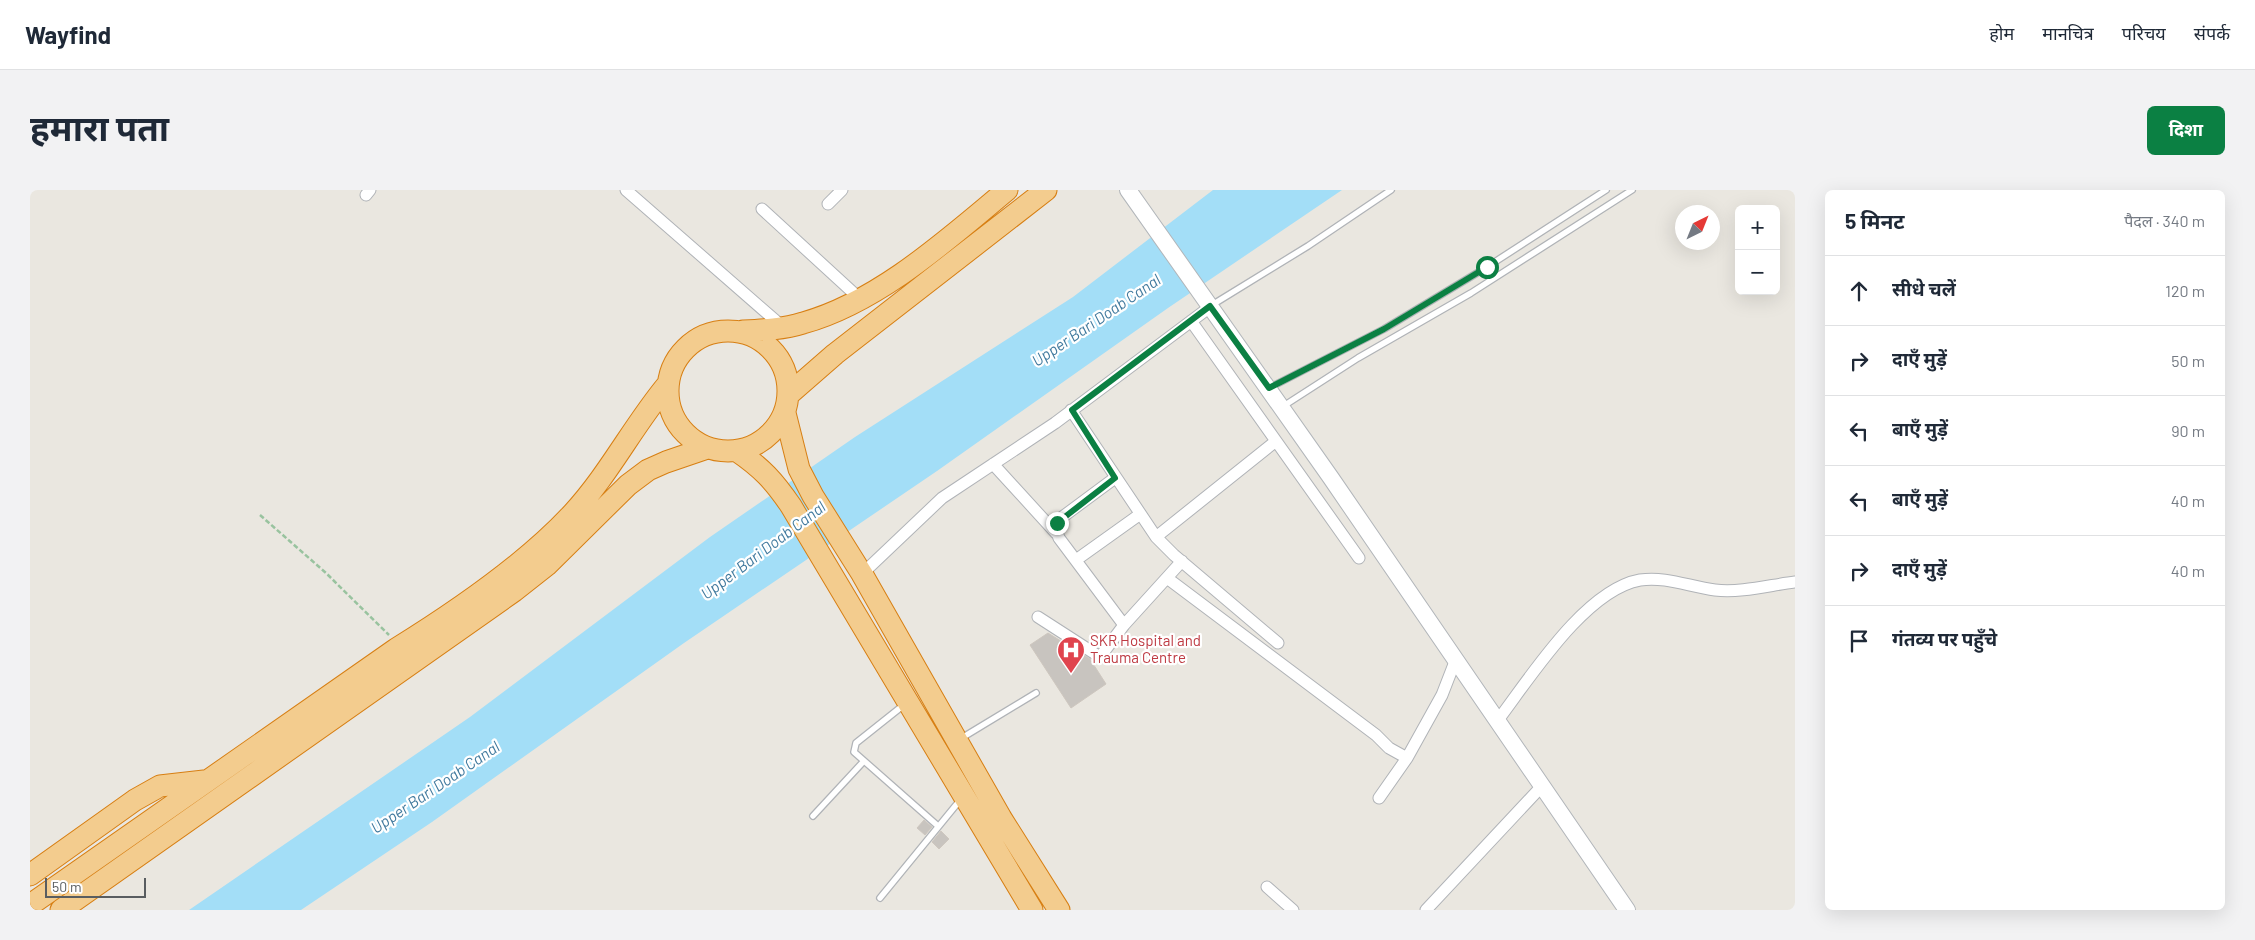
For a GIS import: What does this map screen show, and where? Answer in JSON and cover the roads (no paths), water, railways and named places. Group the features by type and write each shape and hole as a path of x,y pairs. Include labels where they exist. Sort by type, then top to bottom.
{"highway":[{"path":"1046,190 835,354 787,404 777,427 766,438 752,447 736,451 720,451 707,448 695,442 676,423 667,398 667,385 675,361 692,342 707,334 723,330 754,336 776,354 784,367 787,404 799,469 958,740 1001,818 1059,910"},
{"path":"740,332 784,328 823,316 859,298 890,281 950,238 998,193"},
{"path":"30,905 468,601 556,530 574,512 608,468 645,412 667,385"},
{"path":"62,910 514,591 547,565 628,485 648,470 707,448"},
{"path":"736,451 759,466 774,481 833,575 962,797 1032,910"},
{"path":"30,875 134,800 160,786 208,781"}],"street":[{"path":"626,190 784,328"},
{"path":"828,204 842,190"},
{"path":"1128,190 1269,388 1627,910"},
{"path":"762,209 859,298"},
{"path":"858,569 929,509 1072,410 1210,306"},
{"path":"1192,321 1359,558"},
{"path":"1072,410 1115,478 1156,537 1278,643"},
{"path":"1156,537 1276,441"},
{"path":"993,464 1056,533 1124,625"},
{"path":"1056,533 1055,527 1061,518 1115,478"},
{"path":"1076,560 1140,515"},
{"path":"1038,617 1100,657 1124,625 1182,561"},
{"path":"1167,578 1376,735 1389,748 1407,758"},
{"path":"1498,720 1570,627 1603,598 1625,585 1639,580 1657,579 1729,591 1795,582"},
{"path":"1379,798 1407,758 1442,695 1456,660"},
{"path":"1426,910 1542,786"},
{"path":"1267,886 1293,910"}],"lane":[{"path":"1210,306 1308,246 1391,190"},
{"path":"1269,388 1384,329 1437,298 1606,190"},
{"path":"1282,407 1358,358 1444,309 1632,190"},
{"path":"1553,224 1560,236"},
{"path":"1437,298 1444,309"},
{"path":"958,740 1036,694"},
{"path":"907,703 856,743 854,752 938,826"},
{"path":"813,816 864,761"},
{"path":"880,898 962,797"}],"water":[{"name":"Upper Bari Doab Canal","path":"1213,190 1342,190 1168,308 937,471 684,643 432,822 301,910 189,910 470,717 710,537 855,437 1073,297"}],"place":[{"name":"SKR Hospital and Trauma Centre","path":"1071,674"}]}
